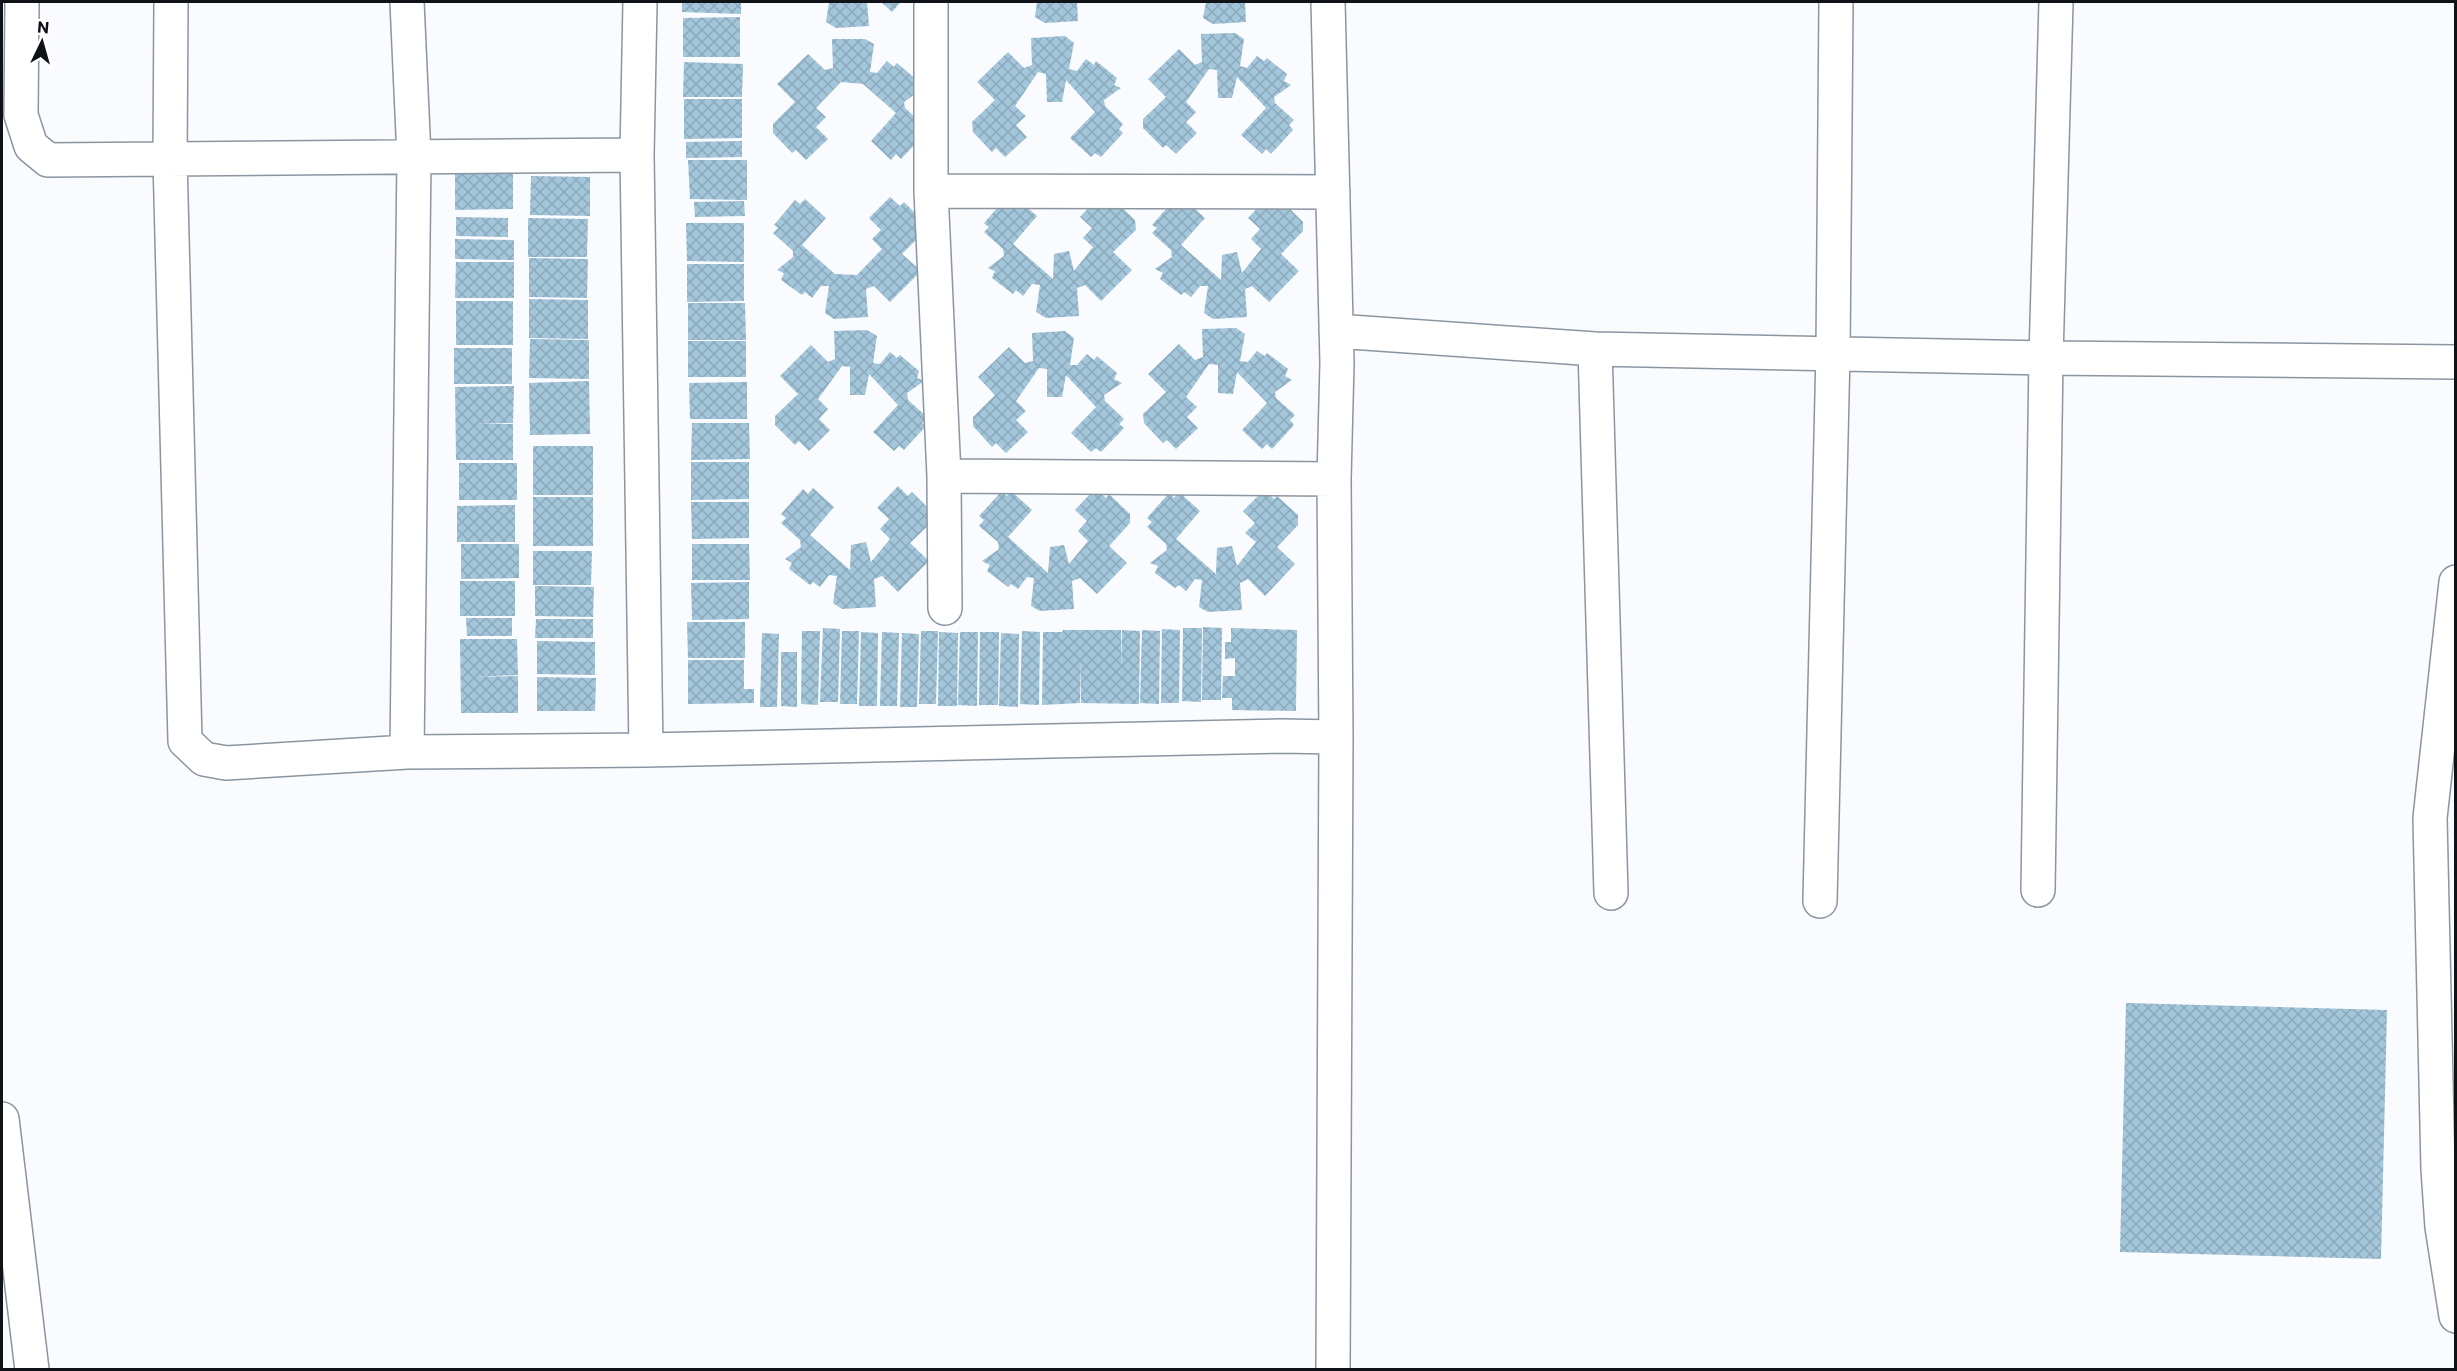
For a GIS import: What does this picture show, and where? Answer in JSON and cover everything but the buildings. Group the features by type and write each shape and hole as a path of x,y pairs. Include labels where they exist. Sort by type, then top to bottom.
{"street":[{"path":"22,2 21,115 31,146 48,160 637,155"},
{"path":"171,2 170,159 185,741 204,759 226,763 407,752 646,750 1336,736"},
{"path":"407,2 414,157 407,752"},
{"path":"640,2 637,155 646,750"},
{"path":"931,2 931,191 944,476 945,608"},
{"path":"1328,2 1336,331 1334,1370"},
{"path":"1820,902 1833,353 1836,2"},
{"path":"2038,890 2046,358 2056,2"},
{"path":"931,191 1332,192"},
{"path":"1336,331 1595,350 2456,362"},
{"path":"1595,350 1611,893"},
{"path":"944,476 1334,479"},
{"path":"2456,582 2430,818 2438,1169 2442,1227 2456,1316"},
{"path":"2,1119 32,1370"}]}
